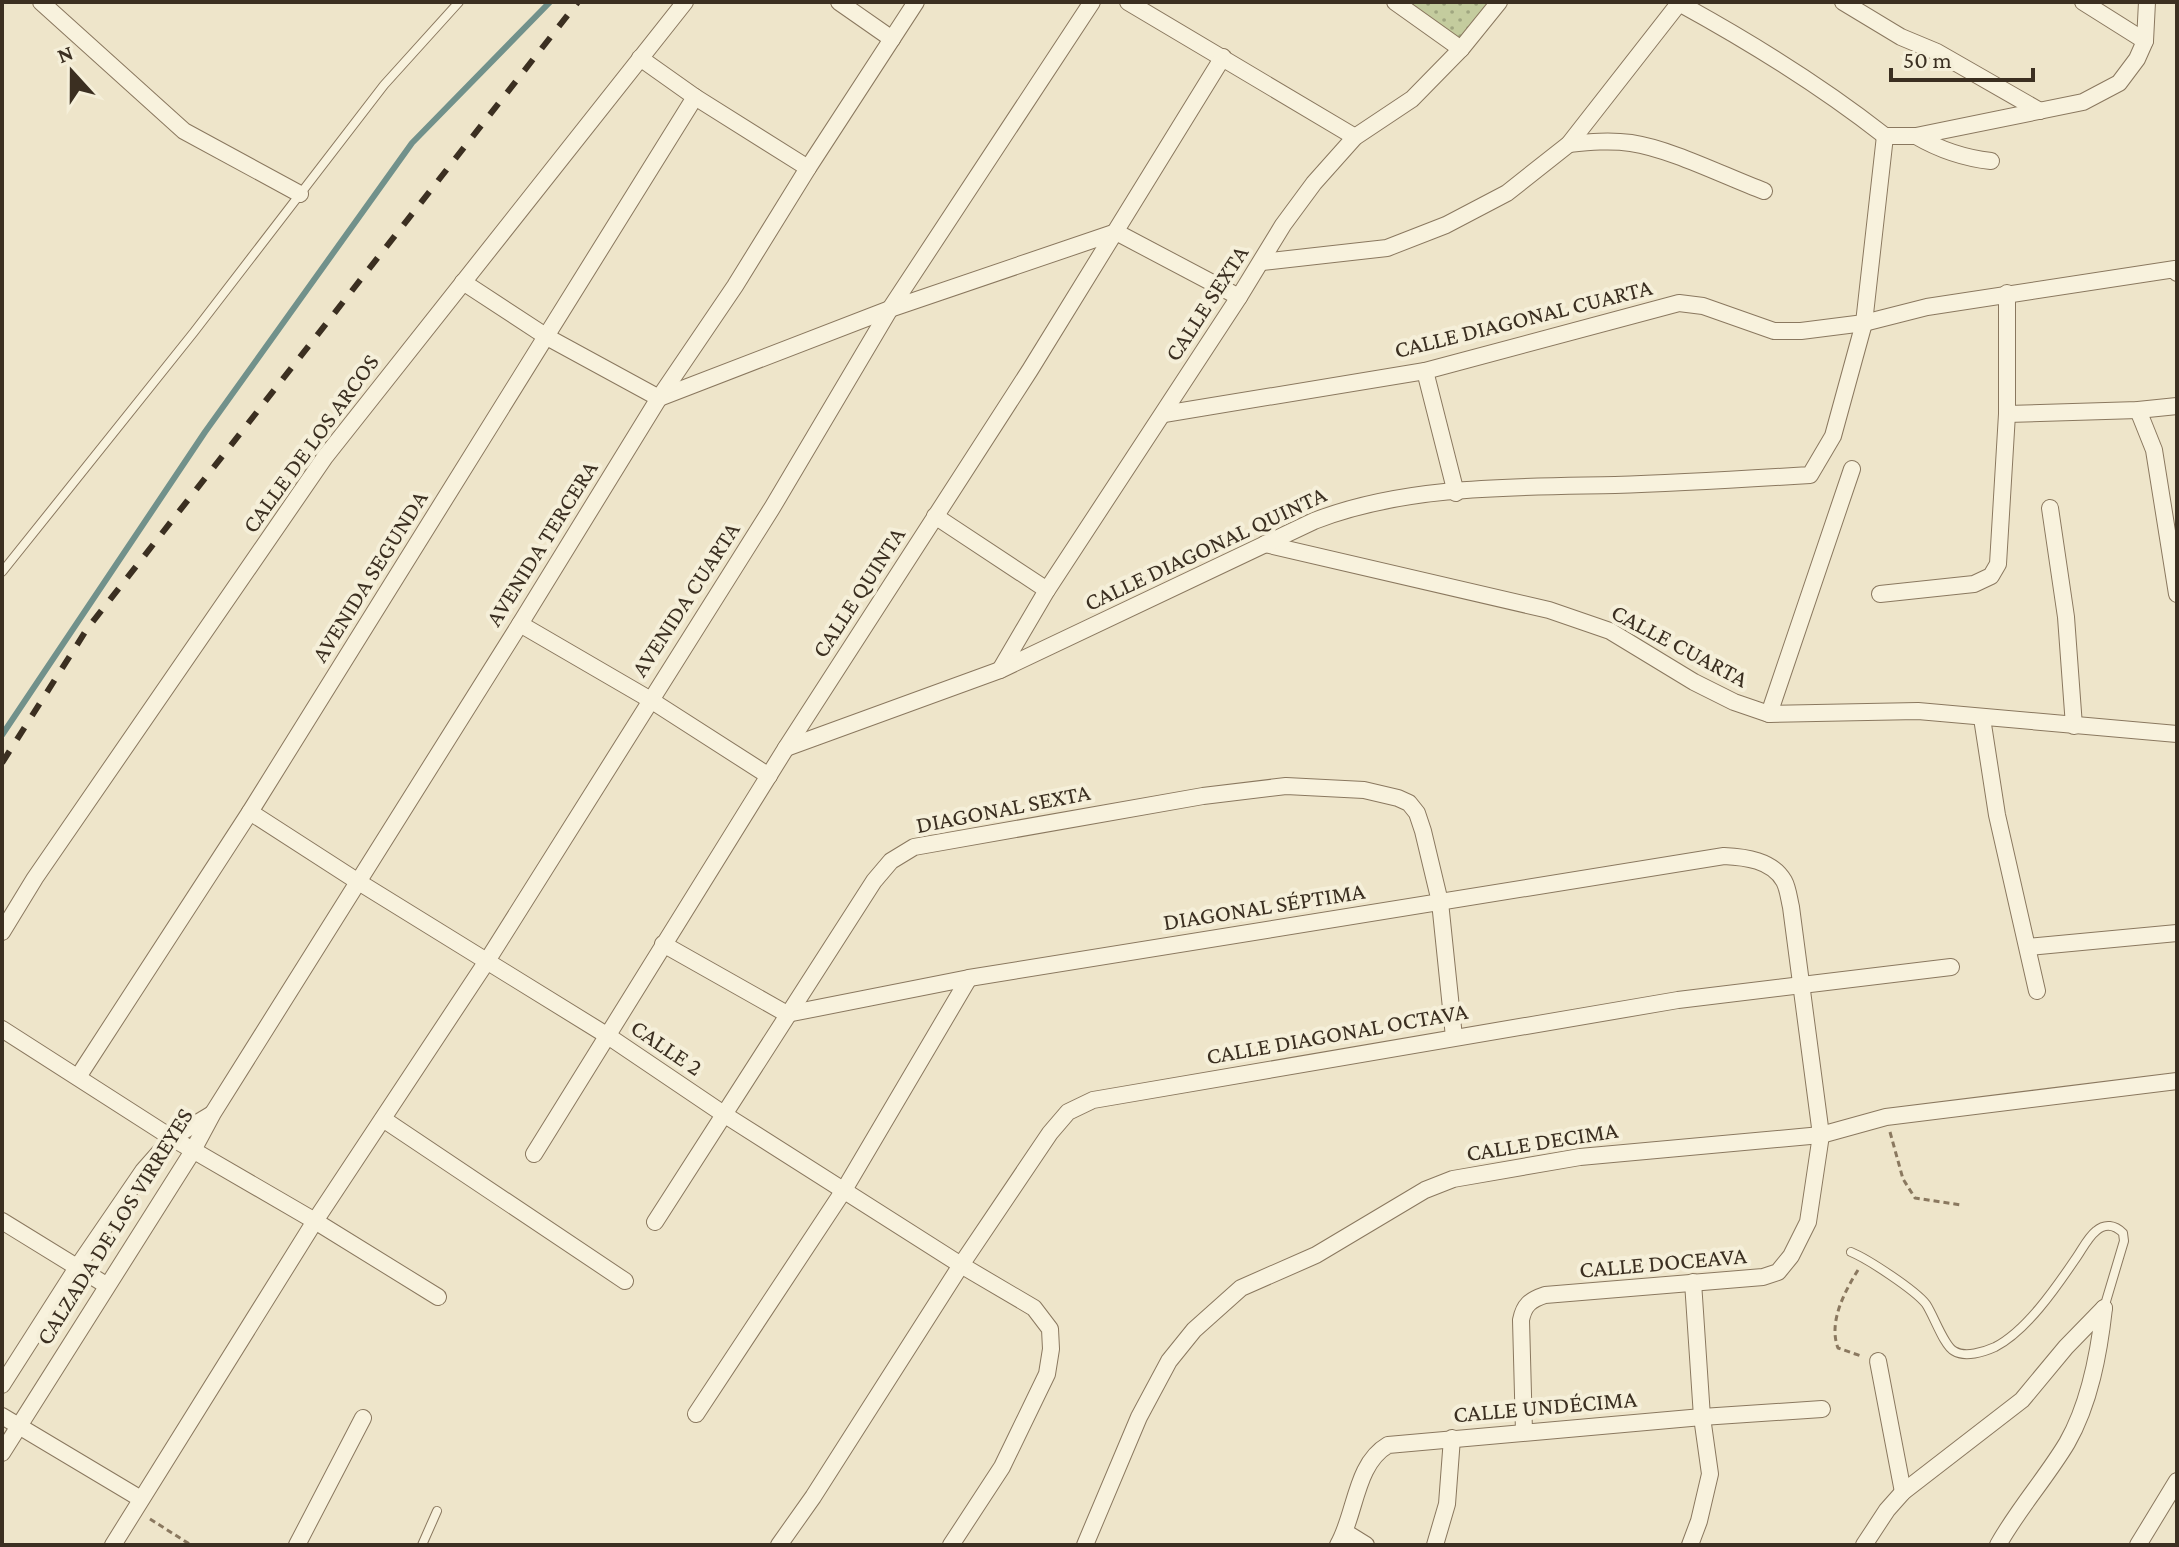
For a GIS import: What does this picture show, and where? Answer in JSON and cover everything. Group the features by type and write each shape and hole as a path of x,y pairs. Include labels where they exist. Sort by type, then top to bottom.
{"street":[{"path":"41,2 184,131 300,194"},
{"name":"CALLE DE LOS ARCOS","path":"2,932 35,878 325,457 685,2"},
{"path":"839,2 892,39"},
{"name":"AVENIDA TERCERA","path":"213,1113 659,398 735,286 916,2"},
{"name":"AVENIDA CUARTA","path":"113,1545 315,1221 487,961 772,508 890,309 1092,2"},
{"path":"1128,2 1355,137"},
{"path":"1395,2 1461,49"},
{"name":"CALLE SEXTA","path":"1000,670 1047,590 1164,414 1283,225 1314,183 1355,137 1412,99 1461,49 1499,2"},
{"path":"1843,2 1901,37 1937,52 2040,111"},
{"path":"2083,2 2145,41"},
{"path":"1262,262 1387,248 1446,225 1507,193 1569,144 1680,3 1786,64 1885,136 1916,136 2083,102 2119,83 2137,59 2145,41 2147,2"},
{"name":"CALLE QUINTA","path":"534,1154 786,748 1116,232 1223,57"},
{"path":"640,58 695,97 808,168"},
{"name":"AVENIDA SEGUNDA","path":"78,1077 250,812 695,97"},
{"path":"1864,323 1885,136"},
{"path":"1916,136 1970,159 1991,161"},
{"path":"1569,144 1603,141 1661,150 1764,191"},
{"path":"463,282 547,337 659,398 890,309 1116,232 1239,297"},
{"name":"CALLE DIAGONAL CUARTA","path":"1164,414 1425,371 1679,303 1703,306 1774,331 1864,323 1927,307 2007,293 2176,271"},
{"path":"1880,594 1974,584 1991,576 1998,564 2007,414 2007,293"},
{"name":"CALLE DIAGONAL QUINTA","path":"786,748 1000,670 1349,507 1394,498 1517,487 1679,483 1810,475 1833,436 1864,323"},
{"path":"1425,371 1456,493"},
{"path":"2007,414 2177,406"},
{"path":"2138,410 2154,450 2177,594"},
{"path":"1769,714 1852,469"},
{"path":"2050,508 2066,617 2074,726"},
{"path":"935,516 1047,590"},
{"name":"CALLE CUARTA","path":"1265,544 1549,610 1610,631 1694,682 1734,702 1769,714 1918,711 2177,734"},
{"path":"520,624 649,699 769,776"},
{"path":"1982,718 1997,815 2037,991"},
{"name":"DIAGONAL SEXTA","path":"655,1222 874,881 891,861 914,847 1203,796 1286,786 1364,790 1398,798 1409,803 1417,813 1440,902 1454,1037"},
{"name":"CALLE 2","path":"250,812 608,1036 725,1115 961,1265 1034,1308 1050,1329 1047,1374 1002,1467 951,1545"},
{"name":"DIAGONAL SÉPTIMA","path":"787,1014 969,978 1724,856 1751,858"},
{"name":"CALLE DOCEAVA","path":"1524,1432 1521,1320 1523,1307 1533,1299 1545,1295 1751,1279 1778,1272 1791,1256 1808,1222 1821,1135 1791,907 1784,879 1751,858"},
{"path":"2028,947 2177,933"},
{"path":"663,944 787,1014"},
{"name":"CALLE DIAGONAL OCTAVA","path":"779,1545 961,1265 1050,1133 1068,1112 1093,1100 1678,1000 1951,967"},
{"path":"696,1414 844,1190 969,978"},
{"path":"2,1029 172,1138 438,1297"},
{"name":"CALLE DECIMA","path":"1085,1545 1139,1417 1169,1361 1194,1330 1241,1288 1316,1255 1425,1190 1453,1179 1580,1157 1821,1135 1886,1117 2177,1081"},
{"name":"CALZADA DE LOS VIRREYES","path":"2,1385 143,1171 172,1138 213,1113"},
{"name":"CALZADA DE LOS VIRREYES","path":"2,1453 194,1149 213,1113"},
{"path":"383,1119 625,1281"},
{"path":"2,1221 106,1285"},
{"path":"1690,1545 1710,1474 1702,1417 1693,1282"},
{"path":"1864,1545 1903,1492 2022,1400 2066,1347 2104,1308"},
{"path":"1998,1545 2068,1442 2100,1351 2104,1308"},
{"path":"1878,1361 1903,1492"},
{"name":"CALLE UNDÉCIMA","path":"1341,1539 1368,1463 1375,1452 1388,1445 1822,1409"},
{"path":"2,1416 138,1504"},
{"path":"297,1545 363,1418"},
{"path":"1435,1545 1447,1504 1452,1438"},
{"path":"2138,1545 2177,1481"},
{"path":"1341,1539 1366,1545"}],"lane":[{"path":"2,572 194,332 384,85 459,2"},
{"path":"1851,1252 1882,1267 1891,1278 1921,1299 1940,1327 1949,1349 1958,1354 1979,1353 1998,1346 2037,1311 2096,1231 2116,1226 2123,1233 2124,1241 2104,1308"},
{"path":"422,1545 437,1511"}],"path":[{"path":"1886,1117 1903,1179 1915,1198 1961,1205"},
{"path":"1864,1260 1841,1297 1835,1340 1838,1348 1846,1352 1878,1361"},
{"path":"138,1504 191,1545"}],"green space":[{"path":"1403,2 1492,2 1460,44"}],"waterway":[{"path":"2,735 205,432 412,143 550,2"}],"railway":[{"path":"2,763 87,629 578,2"}]}
